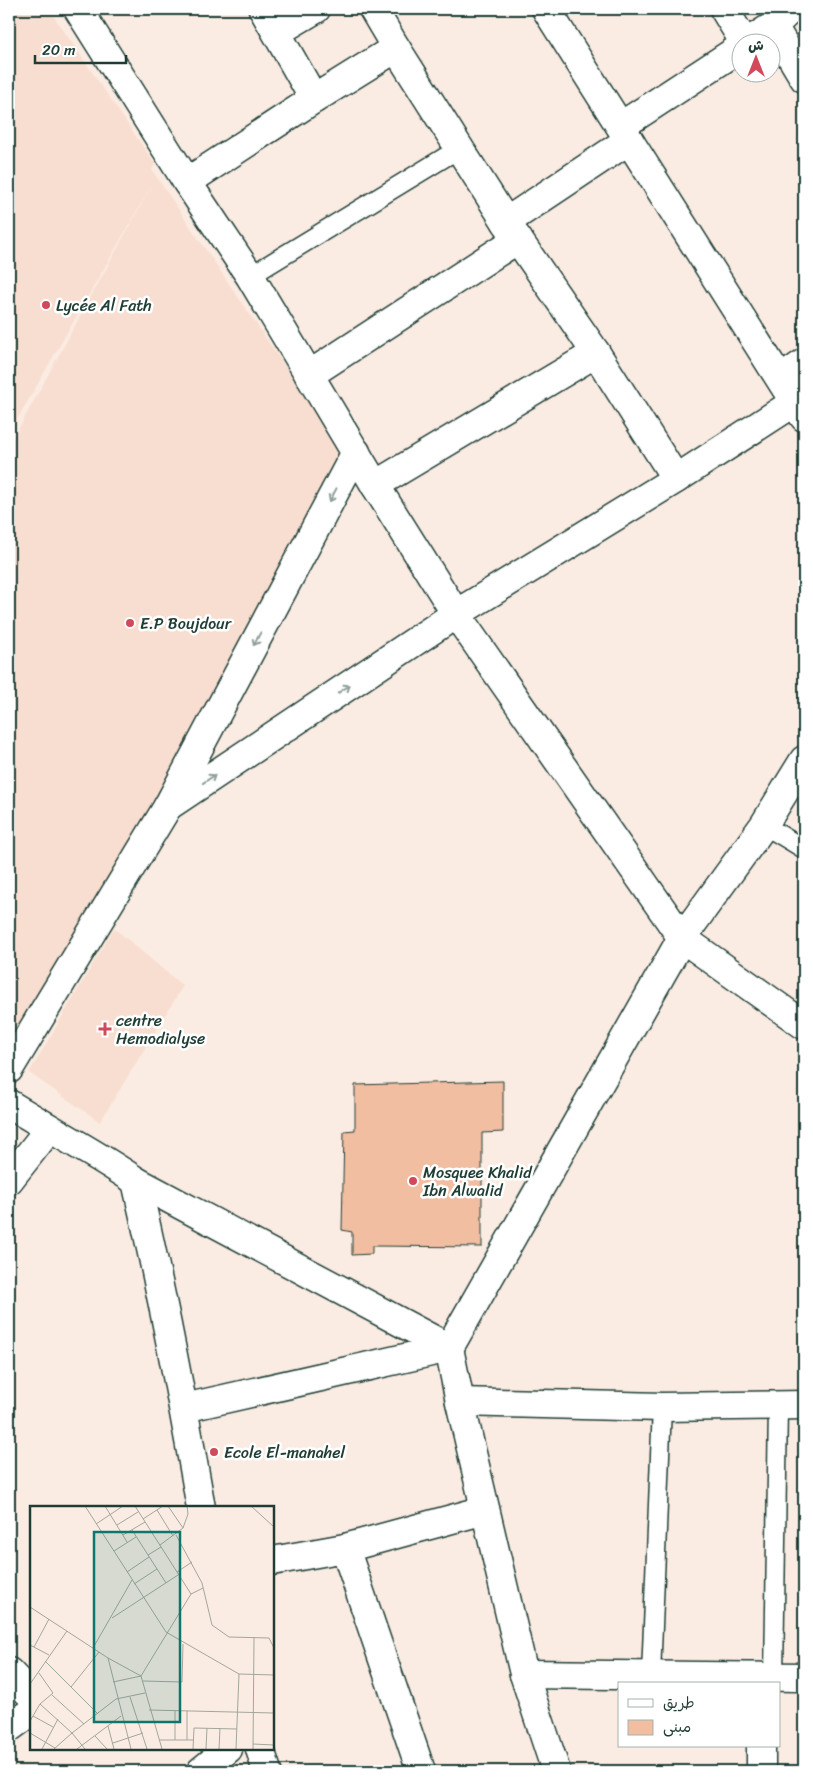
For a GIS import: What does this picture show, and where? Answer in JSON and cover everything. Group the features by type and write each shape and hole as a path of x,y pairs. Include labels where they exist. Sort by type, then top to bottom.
{"street":[{"path":"78,9 187,182 250,276 375,485 456,614 682,938 804,1025"},
{"path":"263,9 314,99"},
{"path":"277,32 316,9"},
{"path":"373,9 512,230 596,353 676,479"},
{"path":"168,806 456,614 676,479 800,410 546,9"},
{"path":"724,9 739,32"},
{"path":"760,32 782,17 804,78"},
{"path":"187,182 396,48"},
{"path":"309,375 512,230 625,133 730,55"},
{"path":"375,485 596,353"},
{"path":"781,380 804,363"},
{"path":"9,1069 168,806 356,452"},
{"path":"556,1771 524,1674 449,1348 682,938 764,825 804,760"},
{"path":"9,1104 136,1181 449,1348"},
{"path":"9,1180 49,1129"},
{"path":"136,1181 153,1254 184,1408 201,1506"},
{"path":"184,1408 449,1348"},
{"path":"460,1402 662,1407 791,1405"},
{"path":"274,1560 344,1548 485,1510"},
{"path":"344,1548 421,1771"},
{"path":"9,1672 30,1693"},
{"path":"524,1674 651,1675 766,1679 804,1677"},
{"path":"9,1728 30,1713"},
{"path":"761,1748 761,1771"},
{"path":"201,1771 227,1750"},
{"path":"260,1750 267,1771"}],"lane":[{"path":"250,276 460,148"},
{"path":"764,825 804,848"},
{"path":"766,1679 791,1405"},
{"path":"651,1675 662,1407"}],"shaded area":[{"name":"E.P Boujdour","path":"9,9 49,9 155,164 152,170 344,453 160,793 9,1056 9,446 153,183 9,434"},
{"name":"centre Hemodialyse","path":"114,928 183,986 100,1122 29,1073"}],"building":[{"name":"Mosquee Khalid Ibn Alwalid","path":"503,1081 503,1132 482,1133 482,1247 372,1246 372,1254 352,1255 352,1232 342,1230 344,1131 355,1130 355,1085"}],"place":[{"name":"Lycée Al Fath","path":"46,305"},
{"name":"E.P Boujdour","path":"130,623"},
{"name":"centre Hemodialyse","path":"105,1029"},
{"name":"Mosquee Khalid Ibn Alwalid","path":"413,1181"},
{"name":"Ecole El-manahel","path":"214,1452"}]}
